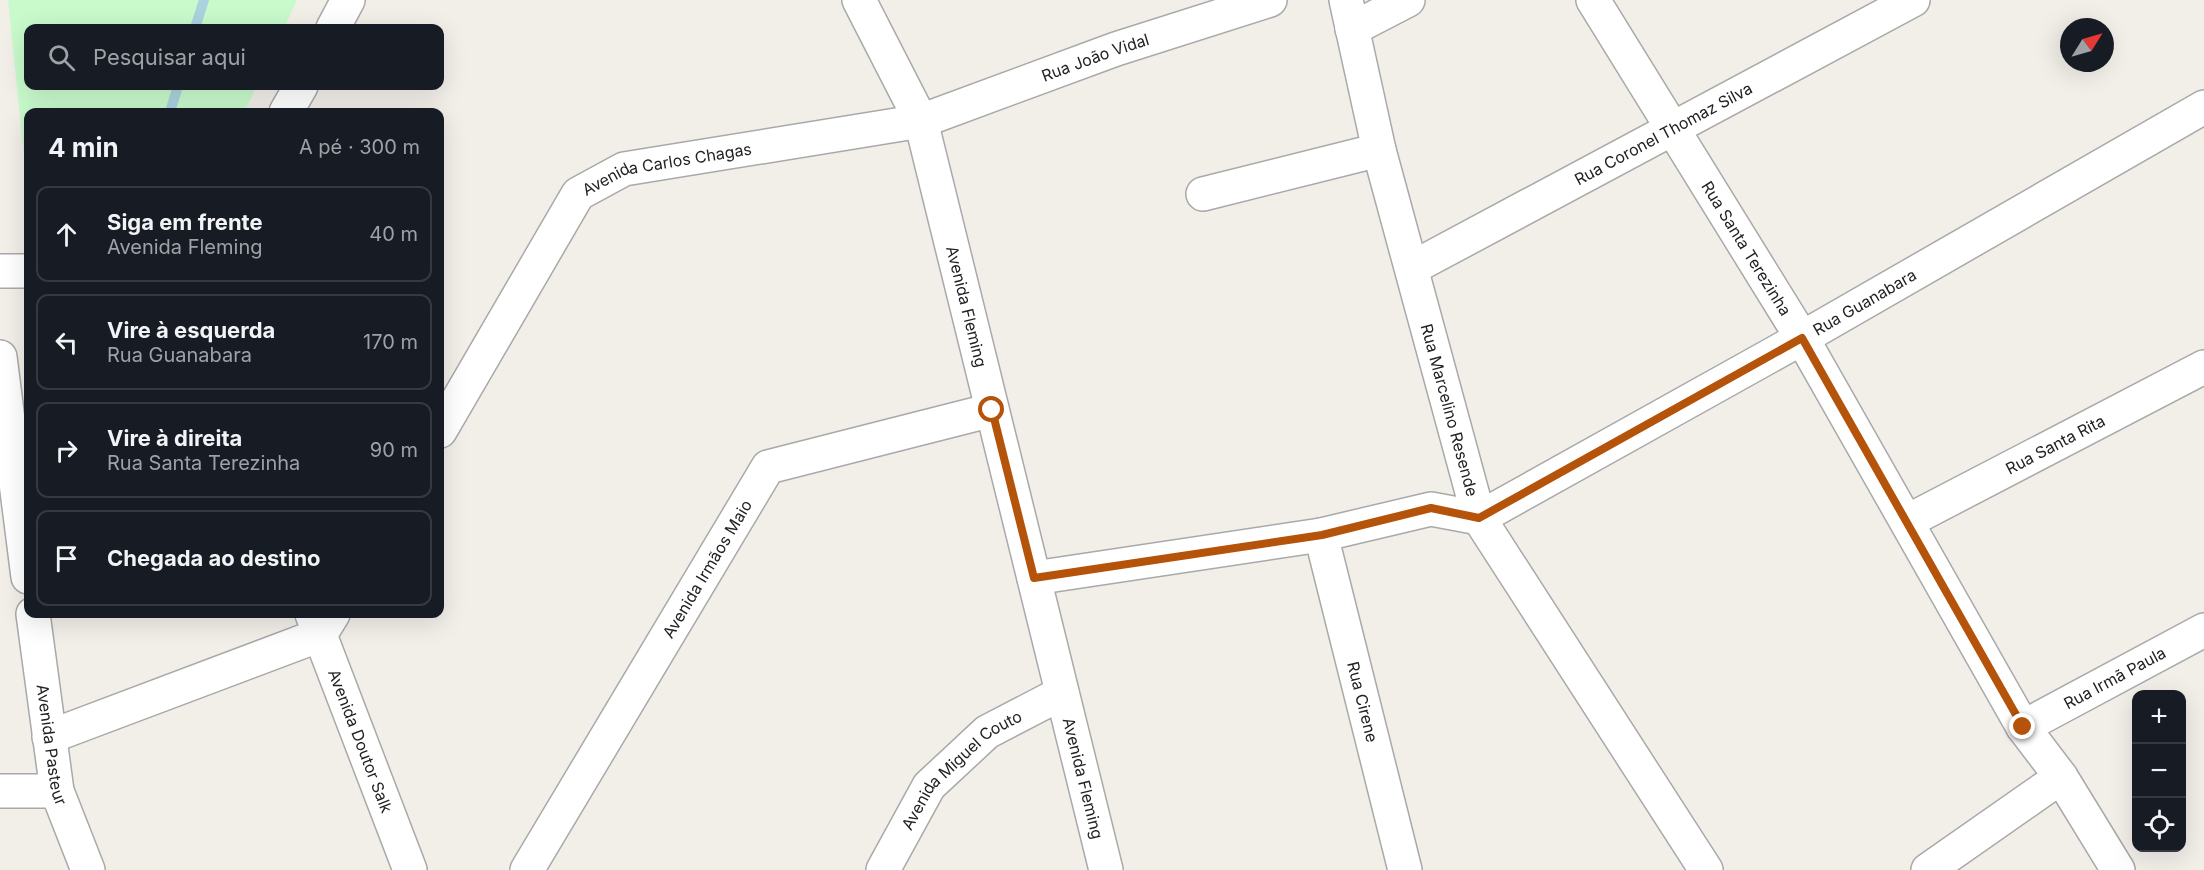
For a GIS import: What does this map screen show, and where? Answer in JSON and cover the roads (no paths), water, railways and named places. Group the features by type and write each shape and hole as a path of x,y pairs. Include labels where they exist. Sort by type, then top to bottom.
{"street":[{"path":"335,24 348,0"},
{"name":"Avenida Fleming","path":"859,0 921,121 1106,870"},
{"name":"Rua João Vidal","path":"921,121 1116,49 1270,0"},
{"path":"1349,14 1407,0"},
{"name":"Rua Santa Terezinha","path":"1593,0 1802,338 2023,727 2061,777 2118,870"},
{"name":"Rua Coronel Thomaz Silva","path":"1412,268 1914,0"},
{"name":"Rua Marcelino Resende","path":"1349,14 1379,150 1479,518 1706,870"},
{"path":"288,108 299,90"},
{"name":"Rua Guanabara","path":"1479,518 1802,338 2204,106"},
{"name":"Avenida Carlos Chagas","path":"444,424 578,194 624,169 921,121"},
{"path":"1203,194 1379,150"},
{"path":"0,271 24,271"},
{"path":"0,357 24,546"},
{"name":"Rua Santa Rita","path":"1908,521 2204,367"},
{"name":"Avenida Irmãos Maio","path":"527,870 768,467 992,410"},
{"path":"1034,578 1322,535 1431,508 1479,518"},
{"name":"Rua Cirene","path":"1322,535 1404,870"},
{"name":"Avenida Pasteur","path":"34,618 57,791 88,870"},
{"path":"49,737 321,621"},
{"name":"Avenida Doutor Salk","path":"321,621 410,870"},
{"name":"Rua Irmã Paula","path":"2023,727 2204,630"},
{"name":"Avenida Miguel Couto","path":"883,870 929,786 987,732 1062,693"},
{"path":"1928,870 2061,777"},
{"path":"0,791 57,791"}],"waterway":[{"path":"196,24 204,0"},
{"path":"171,108 177,90"}]}
